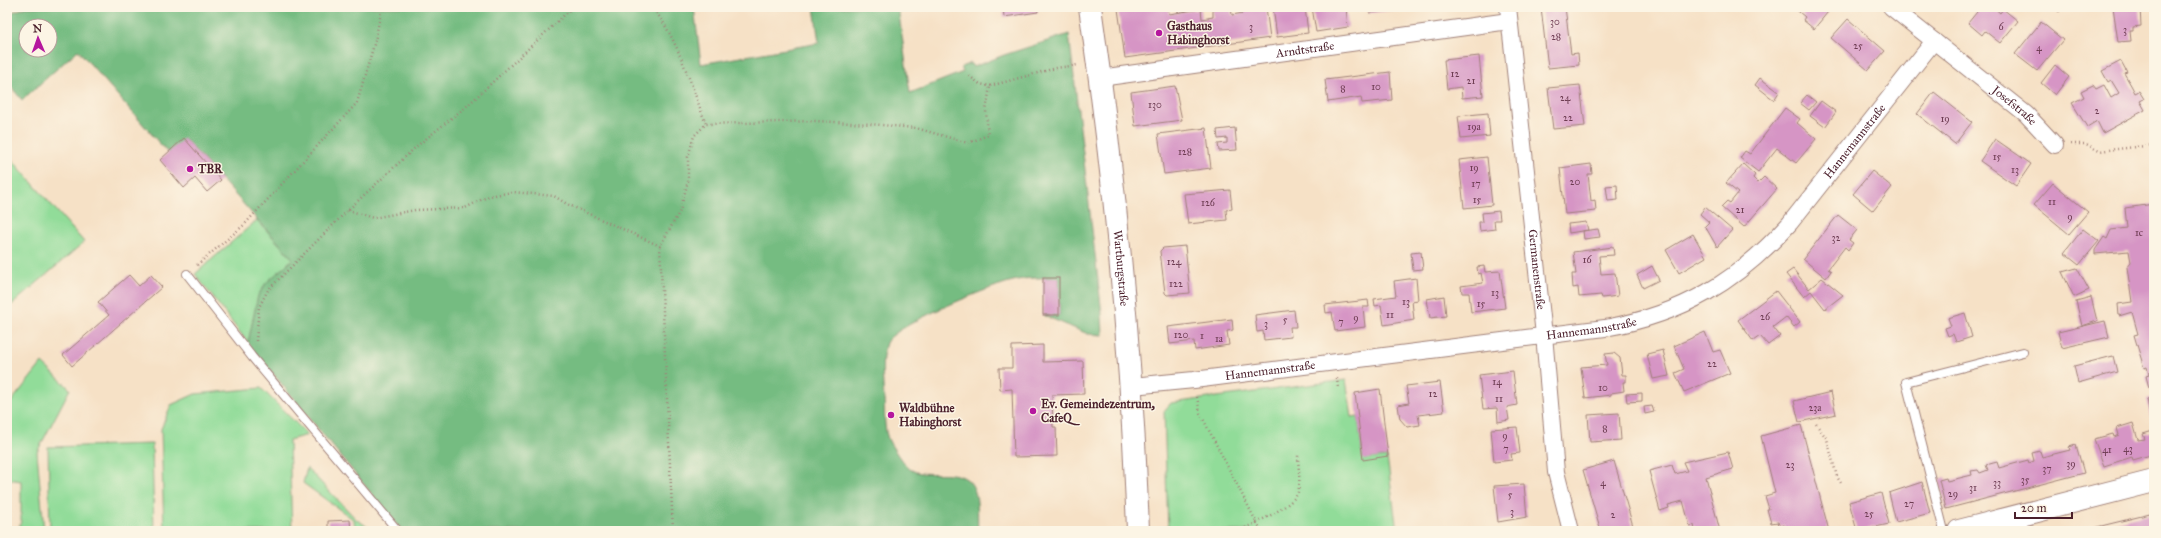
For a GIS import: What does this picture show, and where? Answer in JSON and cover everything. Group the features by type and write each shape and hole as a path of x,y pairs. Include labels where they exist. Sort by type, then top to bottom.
{"main road":[{"name":"Wartburgstraße","path":"1090,7 1099,70 1123,282 1132,386 1138,531"},
{"path":"1959,531 2154,481"}],"street":[{"name":"Josefstraße","path":"1891,7 2026,114 2055,145"},
{"name":"Arndtstraße","path":"1099,70 1509,14"},
{"name":"Germanenstraße","path":"1509,14 1544,335 1556,472 1571,531"},
{"name":"Hannemannstraße","path":"1132,386 1194,380 1633,323 1661,314 1708,294 1738,273 1771,245 1934,41"}],"lane":[{"path":"187,274 252,357 398,531"},
{"path":"1944,531 1906,382 2023,352"}],"path":[{"path":"187,274 244,224 357,103 375,41 382,7"},
{"path":"252,357 256,347 259,307 268,290 348,210 417,146 468,105 573,7"},
{"path":"651,7 660,16 679,57 706,124"},
{"path":"969,76 980,84 990,86 1056,68 1099,70"},
{"path":"673,531 660,246 680,211 688,181 688,157 694,136 706,124 816,121 916,128 968,143 988,135 986,111 990,86"},
{"path":"2055,145 2086,144 2099,151 2154,145"},
{"path":"348,210 373,218 415,210 466,208 489,196 513,192 554,196 568,204 660,246"},
{"path":"1194,380 1200,413 1261,531"},
{"path":"1816,424 1827,439 1837,477 1841,483"},
{"path":"1238,531 1256,523 1294,499 1298,492 1298,454"}],"green space":[{"path":"26,7 694,7 701,64 819,43 814,7 898,7 910,93 963,72 961,67 971,63 973,67 1004,55 1069,34 1102,314 1103,335 1088,334 1043,315 1059,315 1059,278 1036,278 1002,284 944,307 906,326 893,335 886,343 882,363 885,427 890,443 901,460 916,472 956,475 964,477 970,482 977,499 978,531 402,531 248,343 258,296 266,283 293,259 185,139 168,153 78,50 22,100 7,82 7,14"},
{"path":"7,154 84,242 7,309"},
{"path":"257,220 293,259 266,283 258,296 248,343 195,274"},
{"path":"42,363 70,389 37,452 44,531 18,531 21,521 21,481 7,479 7,407"},
{"path":"1346,380 1352,417 1358,416 1363,459 1387,457 1397,531 1168,531 1164,411 1171,403"},
{"path":"261,388 308,435 289,440 292,531 164,531 161,429 171,405 195,394"},
{"path":"152,444 154,531 50,531 48,447"},
{"path":"307,468 356,519 374,531 355,531 354,520 303,483"}],"building":[{"path":"1003,7 1037,7 1038,12 1004,17"},
{"path":"1132,7 1168,7 1169,14 1201,9 1202,19 1213,17 1213,7 1231,7 1232,15 1243,13 1244,7 1266,7 1270,38 1125,58 1118,9"},
{"path":"1273,7 1305,7 1308,33 1277,37"},
{"path":"1312,7 1346,7 1348,27 1316,32"},
{"path":"1369,7 1404,7 1404,9 1369,13"},
{"path":"1541,7 1565,7 1571,54 1578,53 1579,65 1548,68"},
{"path":"1793,7 1832,7 1814,29 1803,20 1805,17"},
{"path":"1981,7 1993,7 2000,13 2003,9 2018,21 2000,43 1985,31 1982,35 1968,23"},
{"path":"2053,7 2063,7 2059,12"},
{"path":"2113,7 2140,7 2141,26 2133,27 2133,31 2130,31 2131,41 2118,42"},
{"path":"1848,19 1885,51 1868,70 1831,38"},
{"path":"2041,22 2063,40 2037,71 2015,54"},
{"path":"1479,56 1483,96 1462,98 1461,87 1447,89 1444,60"},
{"path":"2121,61 2127,72 2124,73 2135,93 2139,91 2144,99 2140,101 2145,110 2103,133 2097,121 2087,127 2072,103 2084,97 2081,91 2093,85 2096,89 2104,85 2111,98 2119,93 2111,80 2108,82 2102,71"},
{"path":"2055,65 2069,77 2055,95 2041,83"},
{"path":"1390,72 1392,100 1362,103 1361,97 1328,102 1325,80"},
{"path":"1760,78 1779,92 1774,100 1755,85"},
{"path":"1580,85 1585,126 1553,129 1548,88"},
{"path":"1175,86 1182,120 1135,126 1131,92"},
{"path":"1934,92 1972,122 1955,144 1917,114"},
{"path":"1807,95 1816,102 1809,110 1800,103"},
{"path":"1821,101 1836,112 1825,127 1810,116"},
{"path":"1785,108 1800,119 1797,123 1816,139 1796,163 1777,148 1758,172 1740,158 1745,151 1750,154"},
{"path":"1488,113 1490,136 1461,139 1458,116"},
{"path":"1206,128 1211,168 1164,174 1158,134"},
{"path":"1235,128 1237,150 1219,151 1218,144 1227,143 1227,138 1218,139 1217,130"},
{"name":"TBR","path":"184,138 221,180 207,192 195,178 184,188 160,160"},
{"path":"1995,139 2031,164 2016,186 1980,161"},
{"path":"1487,157 1492,205 1464,208 1459,160"},
{"path":"1591,164 1592,174 1588,174 1591,201 1595,200 1596,211 1565,214 1560,168"},
{"path":"1743,164 1755,175 1753,178 1758,183 1764,177 1777,189 1744,227 1721,207 1727,201 1730,203 1738,193 1726,183"},
{"path":"1872,171 1892,187 1873,211 1853,194"},
{"path":"2053,183 2088,212 2069,234 2034,205"},
{"path":"1617,185 1618,200 1608,201 1606,186"},
{"path":"1230,190 1232,209 1226,210 1227,220 1188,224 1184,194"},
{"path":"2154,204 2154,391 2152,387 2149,388 2146,376 2149,375 2147,367 2144,368 2134,335 2138,334 2132,312 2119,316 2118,304 2132,302 2127,267 2131,262 2129,251 2095,254 2095,250 2104,237 2107,239 2111,230 2127,228 2125,208"},
{"path":"1705,207 1732,230 1717,247 1705,226 1709,222 1700,214"},
{"path":"1499,211 1500,220 1494,220 1495,229 1480,231 1479,222 1483,222 1482,213"},
{"path":"1838,215 1857,230 1849,240 1853,243 1848,250 1845,247 1828,269 1831,271 1826,278 1803,259"},
{"path":"1586,222 1588,230 1569,233 1568,224"},
{"path":"1598,229 1600,237 1584,239 1583,231"},
{"path":"2083,229 2099,241 2079,265 2064,253"},
{"path":"1693,234 1706,257 1679,273 1666,250"},
{"path":"1185,246 1190,293 1167,295 1165,293 1160,251 1163,248"},
{"path":"1613,247 1614,255 1599,256 1601,274 1615,273 1618,296 1602,298 1601,295 1579,297 1578,287 1573,288 1572,274 1576,274 1573,252"},
{"path":"1421,252 1423,269 1413,270 1411,253"},
{"path":"1484,266 1485,272 1500,271 1505,308 1471,312 1469,293 1462,293 1461,286 1483,283 1481,273 1478,274 1477,267"},
{"path":"1652,266 1659,280 1643,288 1637,275"},
{"path":"2077,268 2089,290 2074,297 2062,272"},
{"path":"1793,269 1809,289 1822,278 1843,295 1825,309 1811,291 1804,297 1786,274"},
{"path":"129,275 139,286 151,275 162,287 72,366 63,355 109,315 98,302"},
{"path":"1043,278 1059,278 1059,315 1043,315"},
{"path":"1416,278 1418,300 1412,301 1414,320 1384,325 1381,305 1375,306 1374,299 1396,296 1394,281"},
{"path":"1776,291 1800,322 1794,327 1786,317 1773,327 1780,336 1768,345 1760,336 1753,341 1738,320"},
{"path":"1444,296 1446,316 1430,318 1427,299"},
{"path":"2091,297 2097,321 2082,326 2076,301"},
{"path":"1368,300 1369,307 1363,307 1365,327 1335,331 1332,312 1326,313 1325,305"},
{"path":"1294,310 1296,327 1290,327 1291,337 1264,340 1263,331 1257,332 1255,315"},
{"path":"1965,313 1972,337 1956,342 1953,334 1948,336 1945,328 1951,326 1948,318"},
{"path":"1232,319 1233,330 1227,331 1229,345 1195,350 1194,341 1170,344 1168,327"},
{"path":"2105,321 2109,337 2062,348 2058,332"},
{"path":"1705,332 1713,352 1720,350 1730,373 1684,392 1675,373 1684,369 1674,346"},
{"name":"Ev. Gemeindezentrum, CafeQ","path":"1043,345 1043,362 1083,361 1084,394 1052,395 1053,427 1056,427 1057,456 1014,457 1012,389 1000,390 999,368 1012,368 1012,346"},
{"path":"1663,350 1669,376 1653,379 1647,354"},
{"path":"1614,353 1620,358 1622,375 1626,375 1626,382 1623,382 1624,391 1611,393 1611,395 1585,398 1581,367 1607,365 1605,354"},
{"path":"2113,356 2117,372 2078,383 2074,366"},
{"path":"1513,371 1517,405 1507,407 1509,420 1498,422 1497,408 1483,409 1479,375"},
{"path":"1440,382 1444,412 1418,415 1420,425 1407,427 1400,419 1398,405 1409,403 1406,386"},
{"path":"1380,389 1388,456 1363,460 1355,393"},
{"path":"1831,392 1836,414 1799,422 1794,401"},
{"path":"1642,393 1642,401 1627,402 1626,394"},
{"path":"2154,397 2154,454 2133,460 2132,457 2104,466 2094,439 2113,434 2114,437 2119,435 2117,428 2133,423 2138,440 2145,439 2143,434 2153,431 2147,399"},
{"path":"1652,406 1654,412 1645,414 1644,407"},
{"path":"1619,413 1621,440 1590,442 1588,415"},
{"path":"1801,425 1829,531 1785,531 1784,525 1780,527 1778,522 1771,523 1767,509 1769,509 1765,496 1775,493 1761,436"},
{"path":"1517,427 1520,453 1511,454 1512,460 1494,462 1491,429"},
{"path":"2076,445 2084,473 1946,509 1939,480 1946,478 1947,481 1972,475 1971,471 1978,470 1980,473 1988,470 1986,465 1997,462 1999,468 2028,460 2029,463 2034,461 2032,453 2040,451 2042,457 2070,450 2069,447"},
{"path":"1728,452 1733,469 1706,477 1720,531 1695,531 1694,525 1690,526 1683,501 1668,505 1669,508 1660,511 1649,471 1672,465 1675,474 1687,471 1683,462"},
{"path":"1614,461 1633,526 1616,531 1601,531 1583,470"},
{"path":"1922,482 1930,513 1896,522 1889,493"},
{"path":"1524,484 1527,517 1498,522 1494,486"},
{"path":"1881,493 1889,524 1857,531 1849,502"},
{"path":"2154,513 2154,531 2085,531 2085,530"},
{"path":"350,520 351,531 328,531 328,521"}],"place":[{"name":"Gasthaus Habinghorst","path":"1159,33"},
{"name":"TBR","path":"190,169"},
{"name":"Ev. Gemeindezentrum, CafeQ","path":"1033,411"},
{"name":"Waldbühne Habinghorst","path":"891,415"}]}
